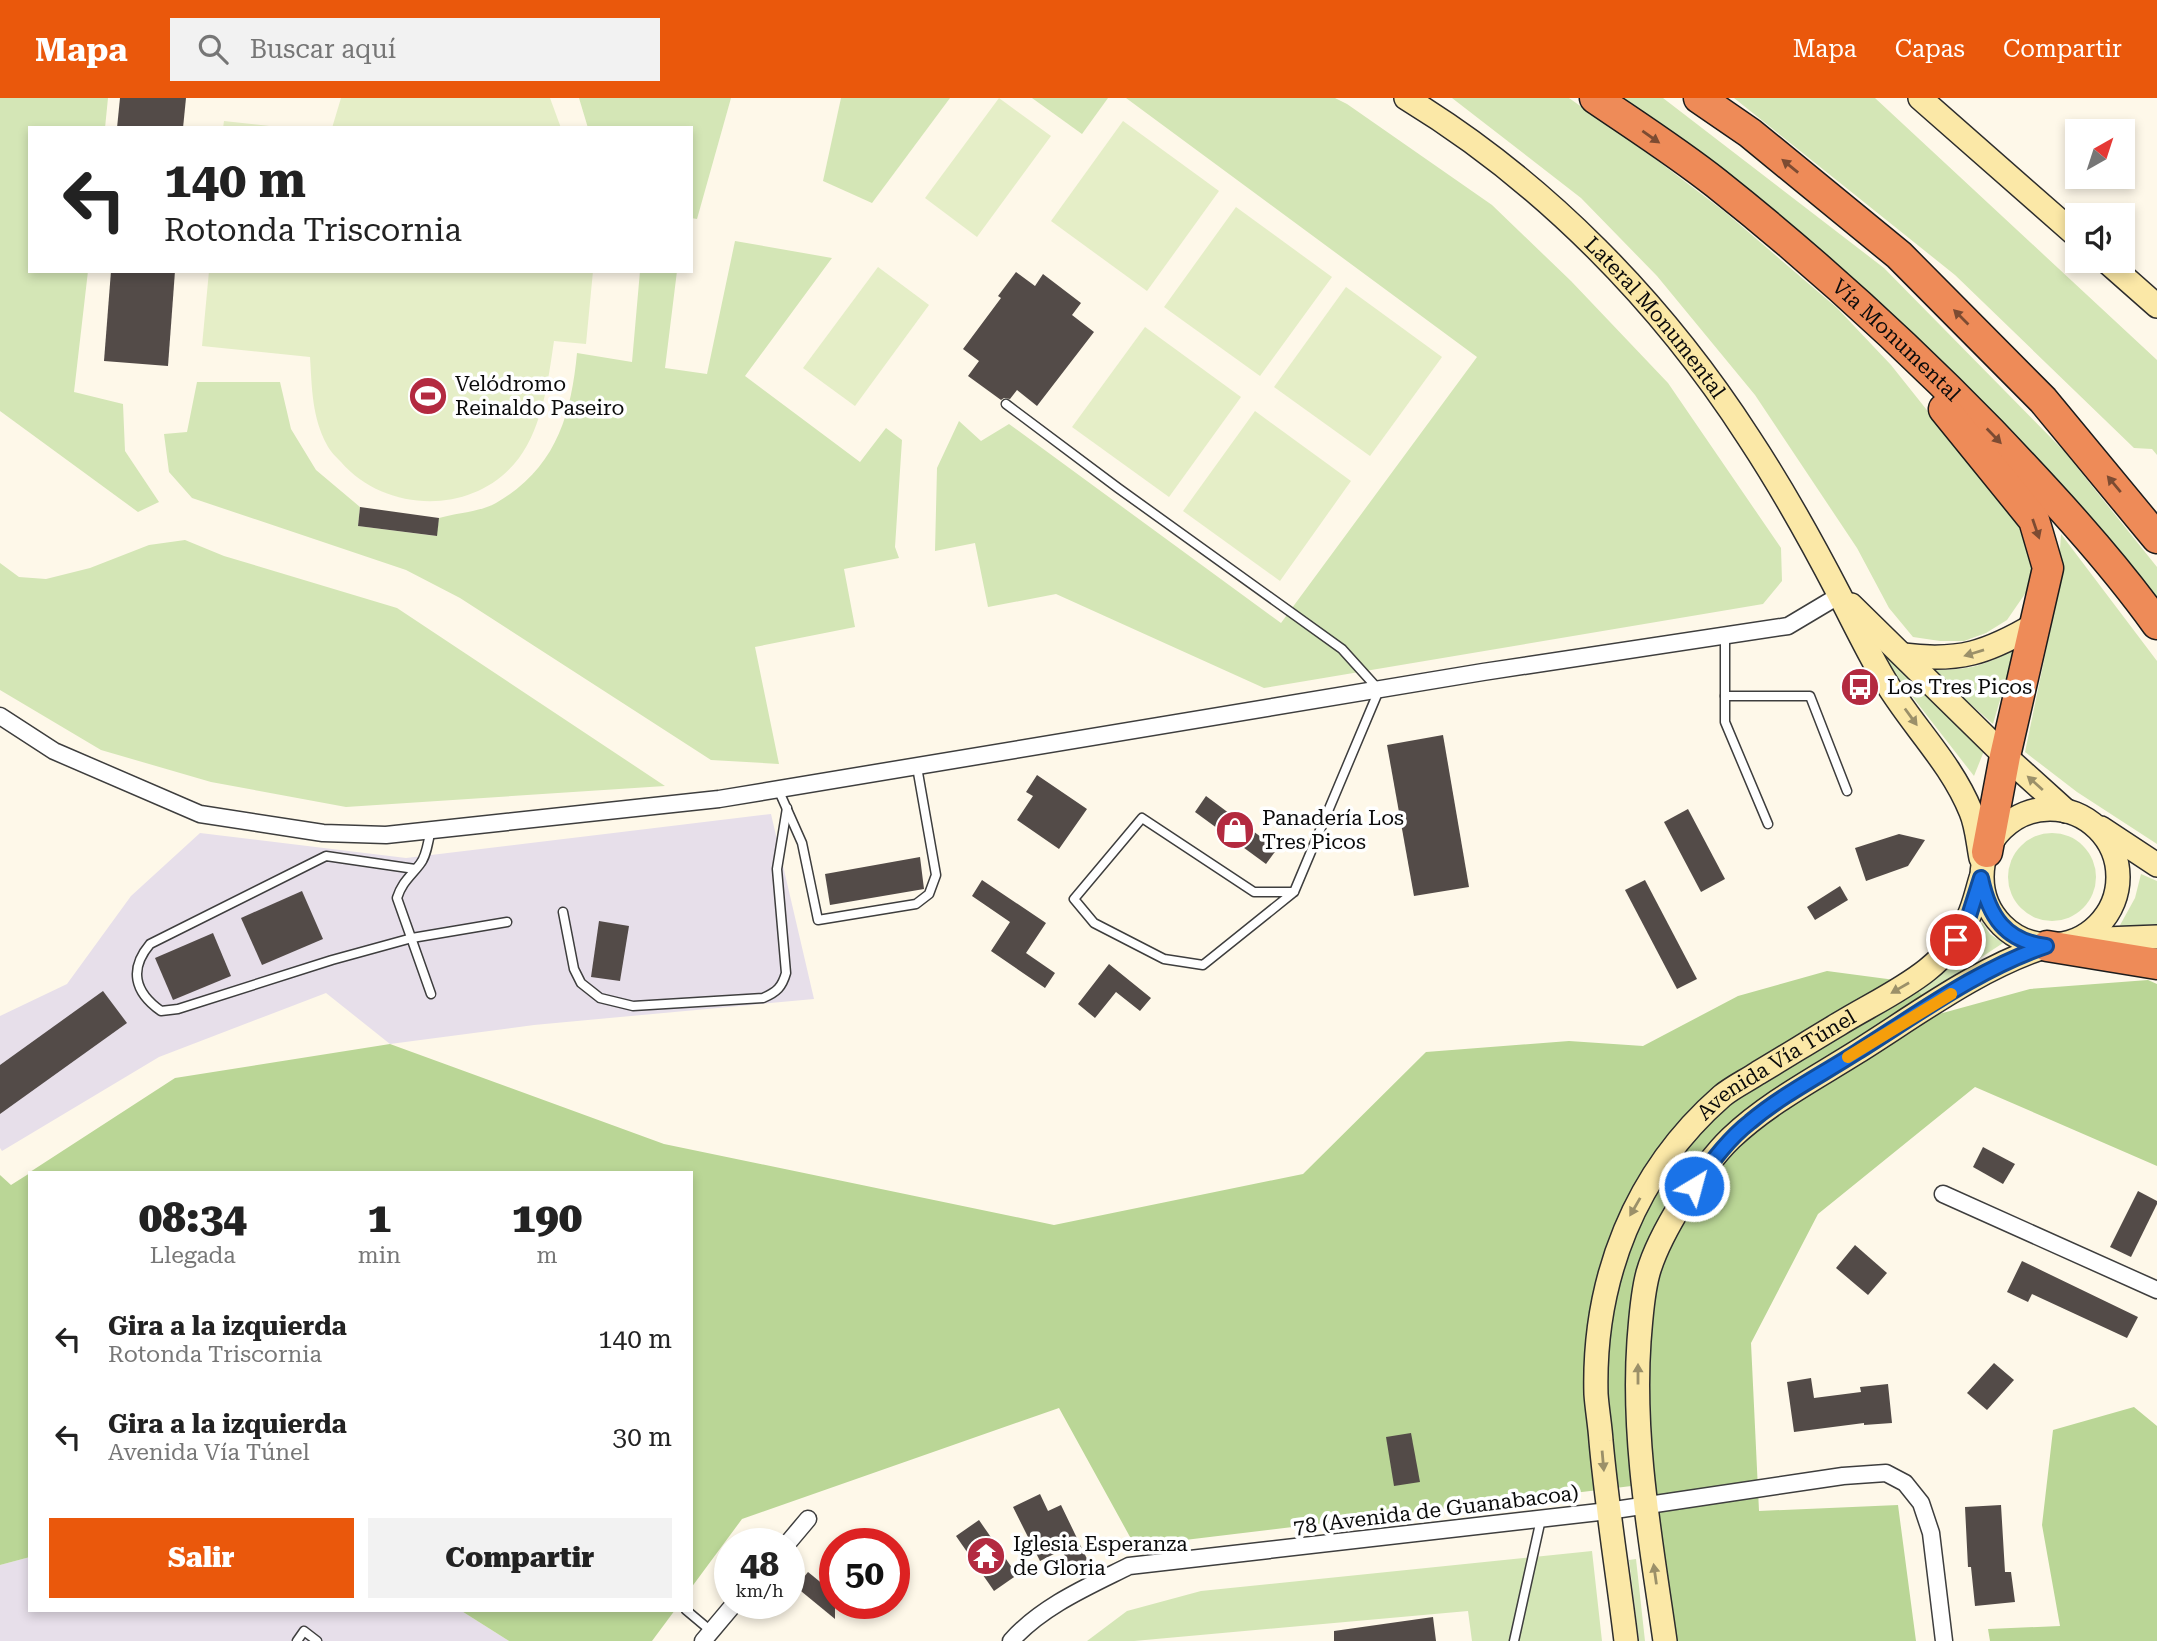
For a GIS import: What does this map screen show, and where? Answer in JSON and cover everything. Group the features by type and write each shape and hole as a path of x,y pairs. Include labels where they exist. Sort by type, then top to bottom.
{"highway":[{"name":"Vía Monumental","path":"1595,98 1715,182 1858,303 1953,393 2044,487 2157,624"},
{"path":"1699,98 1750,134 1899,255 2043,400 2157,538"},
{"path":"1858,303 2034,520 2048,568 2004,755 1983,865"},
{"path":"2046,946 2157,964"}],"main road":[{"name":"Lateral Monumental","path":"1406,98 1444,121 1548,201 1630,284 1700,369 1749,438 1840,595 1885,682 1959,788 1971,813 1983,865"},
{"path":"1920,98 2065,225"},
{"path":"2120,273 2157,306"},
{"name":"Lateral Monumental","path":"1840,595 2004,755 2066,811"},
{"path":"1903,655 1933,658 1967,656 2008,641 2036,624"},
{"path":"2157,864 2091,822 2066,811 2047,809 2028,812 2010,821 1996,835 1983,865 1986,901 1997,920 2014,936 2046,946 2079,940 2157,937"},
{"path":"2079,940 2099,926 2113,908 2119,885 2117,861 2108,839 2091,822"},
{"name":"Avenida Vía Túnel","path":"1626,1641 1608,1511 1596,1395 1605,1295 1616,1250 1629,1217 1678,1142 1723,1095 1910,982 1941,959 1968,919 1983,865"},
{"name":"Avenida Vía Túnel","path":"1664,1641 1646,1506 1637,1371 1642,1305 1648,1272 1682,1202 1728,1141 1750,1121 1916,1014 2024,953 2046,946"}],"street":[{"path":"0,716 54,751 200,814 323,834 386,835 671,805 1788,626 1840,595"},
{"path":"1943,1194 2157,1290"},
{"name":"78 (Avenida de Guanabacoa)","path":"1012,1641 1023,1628 1074,1594 1129,1566 1608,1511 1843,1476 1886,1473 1905,1483 1921,1503 1931,1533 1944,1641"},
{"path":"800,1528 808,1519"},
{"path":"707,1636 721,1619"}],"lane":[{"path":"1006,404 1342,649 1379,690 1294,892 1203,965 1164,959 1094,923 1074,899 1142,818 1254,891 1294,892"},
{"path":"1725,636 1725,722 1768,824"},
{"path":"1725,696 1810,696 1847,791"},
{"path":"778,789 802,843 818,920 916,904 929,894 936,875 917,766"},
{"path":"563,912 574,969 582,983 600,998 633,1006 763,998 775,993 783,984 786,973 777,869 787,808"},
{"path":"431,830 422,862 401,885 397,898 431,994"},
{"path":"415,869 326,856 150,944 140,956 136,969 139,988 150,1003 161,1011 178,1009 332,960 412,938 507,922"},
{"path":"1514,1641 1541,1519"},
{"path":"688,1612 707,1636"},
{"path":"297,1641 304,1632 317,1641"}],"shaded area":[{"path":"771,814 814,999 534,1025 390,1044 326,993 159,1057 2,1151 0,1148 0,1016 67,984 131,896 200,833 406,858"},
{"path":"28,1558 28,1612 463,1612 509,1641 0,1641 0,1565"}],"green space":[{"path":"0,98 108,98 105,126 28,126 28,273 88,273 74,392 123,404 125,451 159,502 138,512 0,411"},
{"path":"341,98 550,98 560,126 333,126"},
{"path":"579,98 731,98 697,219 693,218 693,126 587,126"},
{"path":"841,98 950,98 872,203 823,181"},
{"path":"999,98 1051,136 977,237 925,198"},
{"path":"1032,98 1108,98 1082,134"},
{"path":"1126,98 1335,98 1492,205 1571,281 1668,383 1781,548 1782,581 1763,604 1264,688 1056,594 988,607 975,543 935,551 937,468 959,421 981,441 1009,424 1281,623 1477,357"},
{"path":"1452,98 1569,98 1725,212 1837,308 1891,365 2023,527 2034,557 2029,588 2007,620 1986,633 1964,641 1913,637 1889,608 1857,548 1755,395 1657,276 1581,198"},
{"path":"1620,98 1663,98 1884,268 2064,451 2157,567 2157,602 2052,474 1866,294"},
{"path":"1734,98 1875,98 2157,360 2157,455 2152,449 2134,448 1955,275"},
{"path":"224,121 269,126 223,126"},
{"path":"1123,121 1219,191 1147,291 1051,221"},
{"path":"1236,207 1332,277 1260,376 1164,307"},
{"path":"735,241 832,258 745,376 860,462 886,428 902,440 895,547 899,558 844,569 855,627 755,647 779,764 711,760 460,598 406,570 192,498 169,472 164,434 187,432 197,382 280,382 291,429 316,470 360,507 358,526 436,536 439,518 490,506 533,474 546,457 564,420 577,353 632,362 640,273 677,273 665,368 707,374"},
{"path":"878,267 929,305 855,406 803,368"},
{"name":"Velódromo Reinaldo Paseiro","path":"209,273 593,273 586,344 554,341 543,402 527,445 501,477 479,490 456,498 431,501 406,499 382,491 360,479 341,462 322,434 312,392 310,357 202,346"},
{"path":"1346,287 1442,357 1370,456 1274,387"},
{"path":"1145,327 1241,397 1169,497 1072,427"},
{"path":"1255,411 1351,481 1280,581 1183,511"},
{"path":"2061,534 2157,661 2157,844 2077,792 2025,752 2057,598"},
{"path":"185,540 224,556 397,608 665,786 346,807 211,782 101,750 0,690 0,563 19,577 46,579 90,568 149,545"},
{"path":"1875,639 1984,751 1974,776 1876,650"},
{"path":"2015,649 1993,724 1932,670 1975,666"},
{"path":"2043,833 2061,833 2077,840 2089,852 2096,868 2096,886 2089,902 2077,914 2061,921 2043,921 2027,914 2015,902 2008,886 2008,868 2015,852 2027,840"},
{"path":"2141,874 2157,881 2157,924 2119,927 2135,898"},
{"path":"1982,922 1990,934 2003,943 1915,1001 1654,1197 1943,968 1971,941"},
{"path":"1827,971 1910,982 1939,1014 2030,989 2148,980 2157,984 2157,1166 1975,1087 1818,1214 1751,1343 1759,1511 1898,1505 1916,1641 1672,1641 1648,1484 1135,1546 1059,1408 742,1519 735,1528 714,1528 714,1557 693,1585 693,1171 32,1171 175,1078 390,1044 664,1144 1054,1225 1303,1174 1426,1052 1569,1041 1643,1046 1738,996"},
{"path":"28,1174 28,1558 0,1565 0,1175 11,1185"},
{"path":"2134,1407 2157,1426 2157,1641 1990,1641 1988,1629 2060,1626 2042,1525 2053,1430"},
{"path":"1592,1551 1602,1641 1472,1641 1468,1611 1134,1641 1087,1641 1127,1611 1201,1591"},
{"path":"1636,1559 1645,1641 1639,1641 1629,1560"},
{"path":"463,1612 674,1612 652,1641 509,1641"}],"building":[{"path":"120,98 186,98 183,126 117,126"},
{"path":"1016,272 1035,286 1043,274 1081,303 1072,315 1094,332 1037,406 1017,390 1010,399 1001,400 968,376 979,361 963,349 1001,298 998,296"},
{"path":"111,273 175,273 168,366 104,361"},
{"path":"360,507 439,518 437,536 358,526"},
{"path":"1443,735 1469,887 1414,896 1387,745"},
{"path":"1037,775 1087,809 1059,849 1017,820 1033,796 1026,792"},
{"path":"1206,796 1277,849 1266,864 1195,812"},
{"path":"1688,809 1725,879 1701,892 1664,822"},
{"path":"1899,834 1925,840 1908,866 1866,881 1855,848"},
{"path":"920,857 924,889 830,905 825,874"},
{"path":"982,880 1046,923 1026,953 1055,973 1045,988 991,951 1010,922 972,896"},
{"path":"1645,880 1697,979 1677,989 1625,890"},
{"path":"1840,886 1848,900 1815,920 1807,907"},
{"path":"302,891 323,939 262,965 241,918"},
{"path":"599,921 629,926 620,981 591,977"},
{"path":"213,933 231,976 173,1000 155,958"},
{"path":"1109,964 1151,998 1140,1011 1116,992 1095,1018 1078,1004"},
{"path":"103,991 127,1023 0,1114 0,1065"},
{"path":"1983,1147 2015,1164 2003,1184 1973,1167"},
{"path":"2138,1191 2157,1201 2157,1204 2131,1257 2110,1247"},
{"path":"1855,1245 1887,1273 1868,1295 1836,1268"},
{"path":"2022,1261 2138,1317 2127,1338 2032,1294 2028,1302 2007,1292"},
{"path":"1994,1363 2014,1380 1987,1410 1967,1393"},
{"path":"1811,1378 1814,1398 1861,1392 1860,1387 1888,1384 1892,1423 1864,1423 1794,1432 1787,1382"},
{"path":"1411,1433 1420,1482 1394,1486 1386,1437"},
{"path":"1040,1494 1048,1511 1061,1505 1088,1561 1071,1569 1062,1550 1040,1561 1013,1507"},
{"path":"2001,1505 2005,1572 2011,1572 2015,1602 1975,1606 1971,1567 1968,1567 1965,1507"},
{"name":"Iglesia Esperanza de Gloria","path":"979,1520 1017,1575 994,1591 956,1536"},
{"path":"808,1572 819,1581 819,1606 805,1594 805,1576"},
{"path":"1433,1617 1436,1641 1334,1641 1334,1631"}],"slow traffic":[{"path":"1848,1057 1951,994"}],"place":[{"name":"Velódromo Reinaldo Paseiro","path":"428,396"},
{"name":"Los Tres Picos","path":"1860,687"},
{"name":"Panadería Los Tres Picos","path":"1235,830"},
{"name":"Iglesia Esperanza de Gloria","path":"986,1556"}],"route":[{"path":"1694,1186 1728,1141 1750,1121 1787,1095 1970,982 2024,953 2046,946 2014,936 1997,920 1986,901 1981,878 1968,919 1956,940"}]}
